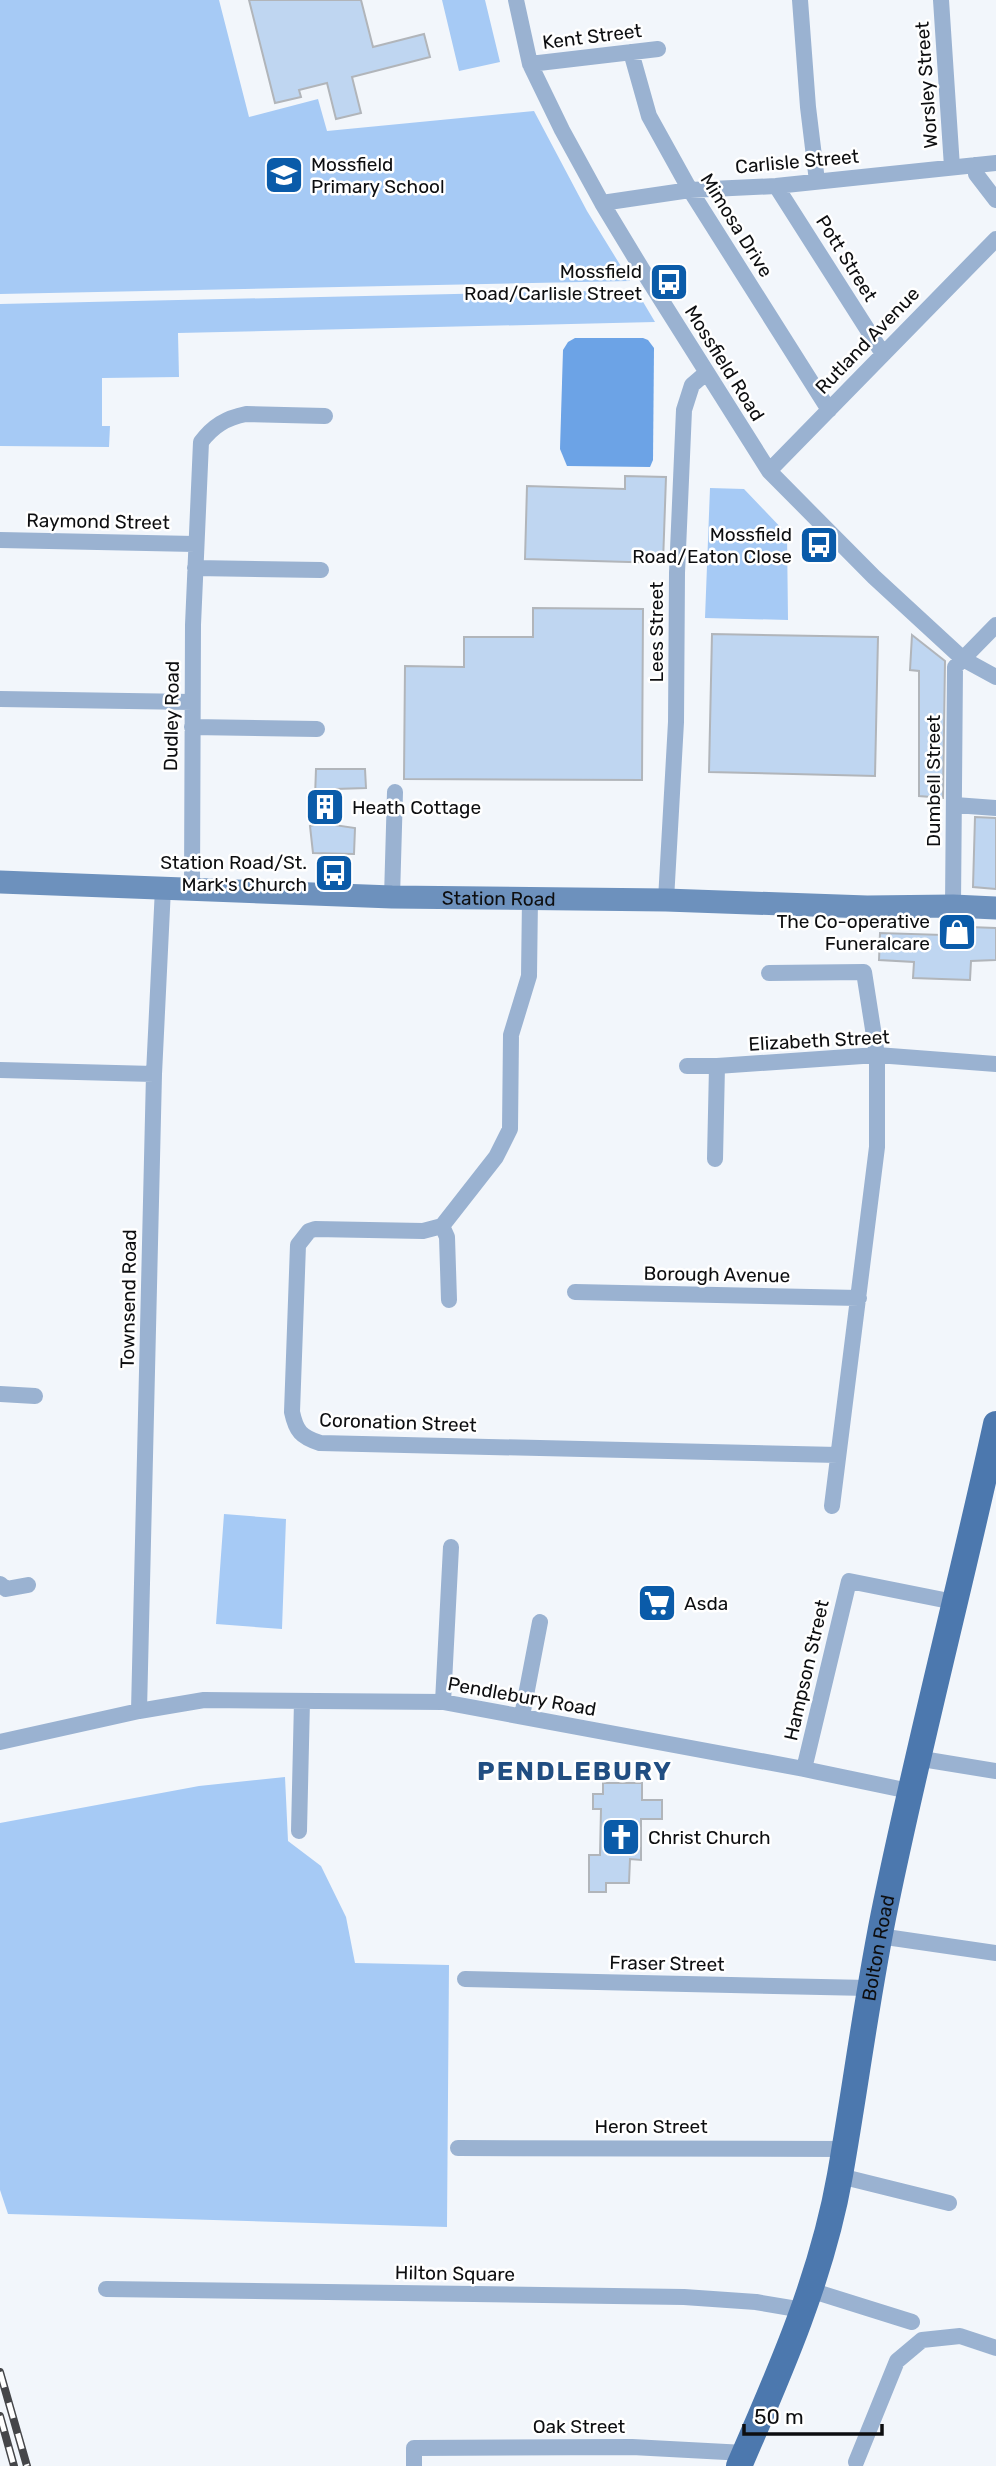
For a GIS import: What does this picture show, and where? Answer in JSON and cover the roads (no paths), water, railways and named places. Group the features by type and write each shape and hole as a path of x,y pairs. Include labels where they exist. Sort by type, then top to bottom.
{"main road":[{"name":"Station Road","path":"0,882 392,897 996,908"},
{"name":"Bolton Road","path":"742,2459 806,2300 840,2176 868,1988 916,1758 954,1602 990,1484 996,1424"}],"street":[{"name":"Mossfield Road","path":"516,0 530,64 562,130 602,203 769,471 874,577 963,659 996,677"},
{"path":"800,0 817,181"},
{"name":"Worsley Street","path":"941,0 952,167"},
{"name":"Kent Street","path":"530,64 658,49"},
{"name":"Mimosa Drive","path":"631,52 649,116 690,190 829,410"},
{"name":"Carlisle Street","path":"602,203 690,190 776,186 996,163"},
{"path":"975,164 976,174 996,200"},
{"name":"Pott Street","path":"776,186 883,354"},
{"name":"Rutland Avenue","path":"769,471 996,239"},
{"name":"Lees Street","path":"666,900 676,722 677,573 684,410 692,385 706,373"},
{"name":"Dudley Road","path":"192,888 195,544 201,442 209,431 220,423 246,414 325,416"},
{"name":"Raymond Street","path":"0,540 195,544"},
{"path":"195,568 321,570"},
{"path":"963,659 996,625"},
{"name":"Dumbell Street","path":"953,906 955,667 963,659"},
{"path":"0,699 192,702"},
{"path":"192,727 317,729"},
{"path":"392,897 395,792"},
{"path":"955,805 996,808"},
{"name":"Townsend Road","path":"139,1711 154,1074 163,888"},
{"path":"449,1300 447,1237 442,1226 496,1157 509,1129 511,1035 529,976 530,898"},
{"path":"769,973 864,972 877,1055 877,1147 832,1506"},
{"name":"Elizabeth Street","path":"687,1066 877,1055 996,1063"},
{"path":"715,1159 717,1066"},
{"path":"0,1070 154,1074"},
{"name":"Coronation Street","path":"442,1226 423,1231 315,1229 309,1231 298,1245 292,1412 294,1425 298,1433 305,1438 320,1443 838,1455"},
{"name":"Borough Avenue","path":"575,1292 859,1298"},
{"path":"0,1394 35,1396"},
{"path":"443,1702 451,1547"},
{"name":"Hampson Street","path":"804,1769 849,1581 954,1602"},
{"path":"0,1584 6,1589 28,1585"},
{"path":"522,1716 540,1622"},
{"name":"Pendlebury Road","path":"0,1742 139,1711 204,1700 443,1702 909,1791"},
{"path":"299,1831 302,1701"},
{"path":"916,1758 996,1771"},
{"path":"879,1936 996,1953"},
{"name":"Fraser Street","path":"465,1979 868,1988"},
{"name":"Heron Street","path":"458,2148 844,2148"},
{"path":"840,2176 949,2203"},
{"name":"Hilton Square","path":"106,2289 684,2297 756,2302 806,2300 912,2322"},
{"path":"856,2462 897,2361 922,2340 960,2336 996,2348"},
{"name":"Oak Street","path":"414,2466 414,2448 632,2447 742,2459"}],"railway":[{"path":"0,2372 27,2466"},
{"path":"0,2416 14,2466"}],"place":[{"name":"Mossfield Primary School","path":"284,175"},
{"name":"Mossfield Road/Carlisle Street","path":"669,282"},
{"name":"Mossfield Road/Eaton Close","path":"819,545"},
{"name":"Heath Cottage","path":"325,807"},
{"name":"Station Road/St. Mark's Church","path":"334,873"},
{"name":"The Co-operative Funeralcare","path":"957,932"},
{"name":"Asda","path":"657,1603"},
{"name":"Christ Church","path":"621,1837"}],"district":[{"name":"PENDLEBURY","path":"575,1771"}]}
